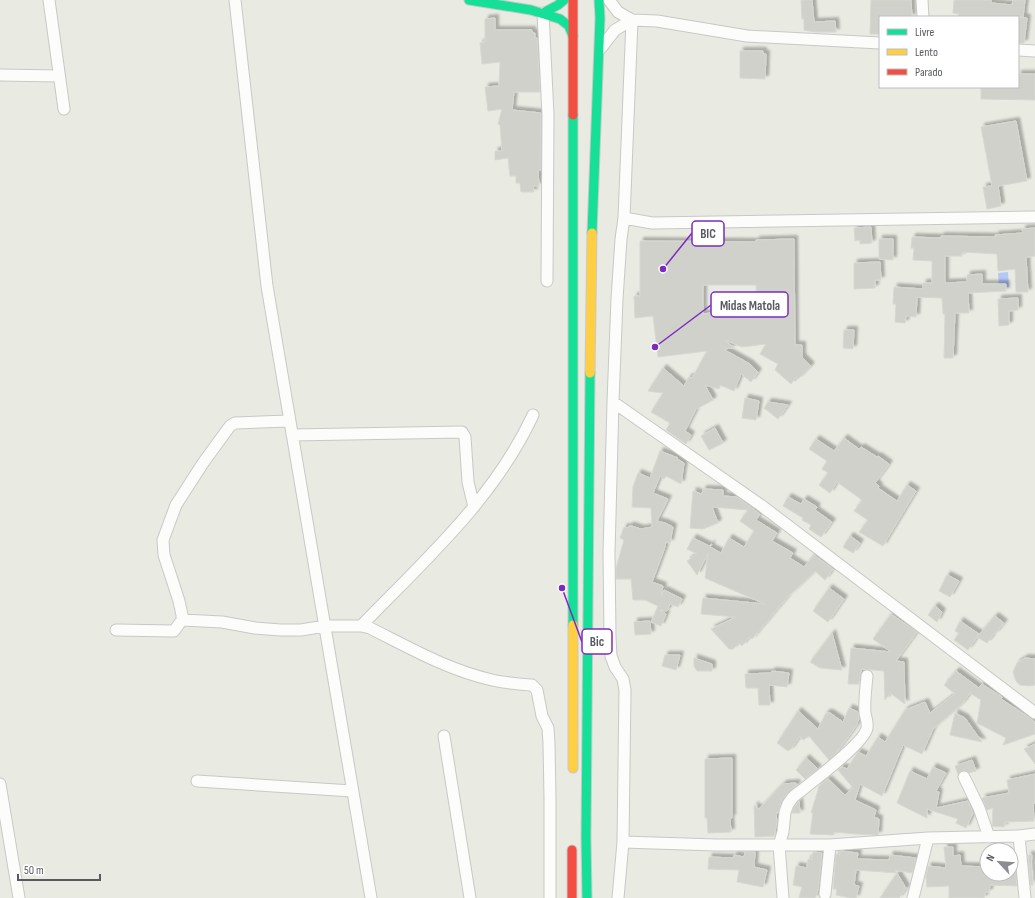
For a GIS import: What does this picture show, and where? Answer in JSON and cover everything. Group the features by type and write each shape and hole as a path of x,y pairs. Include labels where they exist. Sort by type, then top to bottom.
{"main road":[{"path":"469,0 531,5 543,13 560,19 569,26 573,36"},
{"path":"543,13 558,6 564,0"},
{"path":"572,0 574,259 572,778"},
{"path":"587,898 586,837 591,265 600,18 599,0"},
{"path":"572,842 572,898"}],"street":[{"path":"49,0 58,76 64,109"},
{"path":"235,0 267,286 371,898"},
{"path":"609,0 618,12 632,20 657,21 747,36 879,43"},
{"path":"922,0 923,16"},
{"path":"543,13 548,115 547,280"},
{"path":"599,51 615,30 632,20"},
{"path":"618,898 623,842 625,690 623,679 615,667 611,656 609,553 617,299 624,218 632,20"},
{"path":"1019,50 1035,49"},
{"path":"0,75 58,76"},
{"path":"624,218 652,223 1035,217"},
{"path":"613,402 762,506 1035,713"},
{"path":"361,626 448,538 485,494 524,435 533,416"},
{"path":"116,630 174,631 182,620 180,601 164,555 163,540 176,505 203,463 230,426 235,423 289,420"},
{"path":"292,435 462,432 465,437 468,482 474,507"},
{"path":"182,620 222,622 256,628 280,630 301,630 325,626 361,626 370,628 434,660 462,670 492,680 532,685 535,687 537,690 542,716 548,728 550,898"},
{"path":"783,898 779,845 783,832 785,812 788,804 793,797 836,763 862,739 866,733 868,726 865,713 867,676"},
{"path":"444,736 470,898"},
{"path":"964,777 979,808 989,837"},
{"path":"197,781 352,791"},
{"path":"0,784 19,898"},
{"path":"623,842 716,846 830,845 928,838 1019,836 1035,834"},
{"path":"1019,836 1025,898"},
{"path":"913,898 928,838"},
{"path":"824,894 830,845"}],"water":[{"path":"1008,272 1009,287 999,288 998,273"}],"building":[{"path":"801,0 812,0 814,22 835,21 836,32 815,32 804,30"},
{"path":"871,0 911,0 912,16 879,16 879,34 870,34"},
{"path":"954,0 991,0 991,3 1012,5 1013,0 1025,0 1023,17 958,16 959,14 953,13"},
{"path":"1019,17 1027,18 1024,43 1019,43"},
{"path":"495,18 495,30 532,30 532,33 535,33 535,38 537,38 540,92 514,92 512,110 541,113 541,170 538,170 539,186 533,186 534,192 521,192 520,183 516,183 516,176 510,176 508,158 495,160 495,151 502,151 500,125 498,124 502,109 488,111 485,87 499,86 500,62 482,64 480,43 485,42 485,19"},
{"path":"740,51 763,51 763,54 766,54 765,79 740,78"},
{"path":"1019,74 1035,74 1035,100 981,99 981,88 1019,88"},
{"path":"1016,121 1027,181 998,186 1001,206 987,209 983,187 992,186 981,127"},
{"path":"871,227 872,243 860,244 860,240 855,241 854,228"},
{"path":"1035,228 1035,256 1026,257 1028,292 1016,292 1015,269 998,271 997,254 962,252 962,256 945,256 945,283 967,282 967,275 982,274 982,284 1006,284 1006,291 968,293 969,313 955,313 953,358 944,358 945,314 943,314 942,298 917,297 916,317 906,316 905,323 895,322 896,304 893,304 894,287 923,289 923,283 932,283 932,261 913,260 914,248 911,248 912,237 996,237 995,235 1023,233 1022,229"},
{"path":"794,239 795,345 802,345 802,357 811,366 798,379 796,377 791,384 775,370 778,364 760,354 766,344 742,347 725,340 734,348 723,349 750,364 758,372 751,382 741,374 734,391 720,385 719,389 705,385 713,400 696,409 685,431 691,435 686,444 666,430 670,423 651,412 663,393 648,391 663,368 684,386 689,377 692,378 707,351 658,357 653,316 635,318 634,296 640,296 640,241 756,242 756,240","holes":["703,285 756,285 757,307 703,314"]},
{"path":"879,239 893,239 893,260 879,259"},
{"path":"880,262 881,280 875,280 875,288 854,289 854,263"},
{"path":"1018,298 1018,310 1009,311 1009,325 999,326 998,299"},
{"path":"844,330 854,330 853,349 843,348"},
{"path":"745,398 759,401 756,420 742,418"},
{"path":"768,402 788,405 778,419 764,408"},
{"path":"715,428 723,443 709,450 701,436"},
{"path":"844,438 859,449 861,447 889,464 875,483 879,486 878,488 897,501 907,485 916,491 883,546 859,532 868,520 854,511 862,500 837,482 830,493 819,485 828,473 822,469 827,461 809,449 816,439 834,451"},
{"path":"660,451 678,458 677,459 684,463 681,484 666,476 664,479 660,476 653,493 668,499 657,521 673,527 670,543 666,542 652,582 663,586 661,596 664,590 682,599 678,607 670,604 667,611 660,610 666,614 661,626 651,622 658,606 645,600 633,600 631,579 616,579 616,568 624,540 620,538 624,527 628,528 629,526 632,526 641,529 652,527 651,508 632,507 633,487 638,473 650,478"},
{"path":"703,489 723,490 723,496 737,497 760,514 756,520 777,533 772,541 793,553 790,558 804,567 814,555 833,569 825,580 815,571 790,594 752,639 749,637 742,646 739,643 733,649 729,649 711,629 736,617 701,614 703,598 765,604 705,578 708,553 697,575 687,561 697,554 687,549 693,538 709,546 712,544 710,547 721,553 729,538 744,547 754,531 740,521 748,510 712,507 718,523 703,529 690,528 693,491 702,494"},
{"path":"788,497 801,504 804,499 817,507 815,510 832,522 821,537 809,529 811,525 802,520 803,518 783,506"},
{"path":"850,536 860,543 853,553 843,547"},
{"path":"947,575 959,581 950,597 939,591"},
{"path":"829,588 844,599 828,622 813,611"},
{"path":"935,606 942,612 937,622 928,615"},
{"path":"891,614 917,632 896,661 904,662 905,704 890,693 885,700 884,671 862,669 859,684 848,684 851,648 891,652 873,639"},
{"path":"995,616 1004,623 987,643 977,637"},
{"path":"650,621 651,634 635,635 634,622"},
{"path":"960,621 979,634 968,650 954,640 959,633 955,631"},
{"path":"832,633 842,670 820,668 810,662"},
{"path":"665,655 680,655 676,670 662,666"},
{"path":"694,658 712,664 712,671 697,671 694,666"},
{"path":"1025,658 1035,659 1035,685 1020,685 1016,681 1013,672 1017,663"},
{"path":"772,671 789,673 787,687 769,685 770,705 759,705 758,688 746,688 745,674 771,673"},
{"path":"956,671 979,688 982,684 1035,722 1035,734 1003,745 1006,738 977,723 981,700 970,693 962,704 933,729 922,754 903,745 882,796 860,784 855,800 876,810 874,817 879,819 878,835 834,832 834,835 810,834 813,813 811,813 818,787 828,779 845,795 853,788 838,770 842,767 847,769 858,752 866,756 878,737 885,742 905,710 925,702 930,713 955,694 944,685"},
{"path":"849,708 858,712 859,719 846,740 829,760 809,736 803,740 800,736 788,751 777,743 798,711 818,729 826,713 830,713 843,722"},
{"path":"955,713 965,718 982,742 950,735"},
{"path":"1035,744 1035,764 1024,749"},
{"path":"732,758 731,832 708,833 707,818 705,818 705,759"},
{"path":"806,758 818,769 805,779 796,770"},
{"path":"972,760 976,771 969,773 964,770 958,774 955,766"},
{"path":"933,767 946,773 936,791 939,792 936,808 968,801 973,813 966,828 956,823 958,819 927,809 927,818 897,803 910,771 927,779"},
{"path":"1035,774 1035,803 1033,803 1034,821 1005,822 1004,827 992,826 993,808 987,810 982,798 1009,793 1007,780"},
{"path":"796,783 797,785 782,800 778,813 776,813 777,823 774,836 755,837 754,805 759,809 783,784"},
{"path":"799,801 800,813 792,813 794,807"},
{"path":"944,847 953,847 953,856 960,855 961,866 979,867 979,882 1017,882 1017,886 990,885 989,892 985,892 984,898 949,898 949,886 927,887 926,876 928,866 946,868"},
{"path":"840,851 858,853 857,859 889,860 890,855 916,858 912,873 895,870 897,873 856,870 854,885 859,886 856,898 850,898 836,895 837,889 833,889 836,854 840,855"},
{"path":"745,852 755,852 754,867 767,870 763,887 737,882 739,870 708,869 709,857 733,858 734,855 744,857"},
{"path":"813,852 822,853 818,890 815,898 799,898 802,887 793,885 796,866 807,868 808,859 812,860"},
{"path":"1028,855 1032,855 1031,865 1033,885 1031,885"},
{"path":"897,873 906,888 899,898 880,898"}],"traffic: fast":[{"path":"469,0 531,10 560,19 569,26 573,36"},
{"path":"543,13 564,0"},
{"path":"592,233 600,18 599,0"},
{"path":"573,115 573,625"},
{"path":"587,898 586,837 590,373"}],"traffic: slow":[{"path":"590,373 592,233"},
{"path":"573,625 573,768"}],"traffic: jam":[{"path":"573,0 573,115"},
{"path":"572,850 572,898"}],"place":[{"name":"BIC","path":"663,269"},
{"name":"Midas Matola","path":"655,347"},
{"name":"Bic","path":"562,588"}]}
